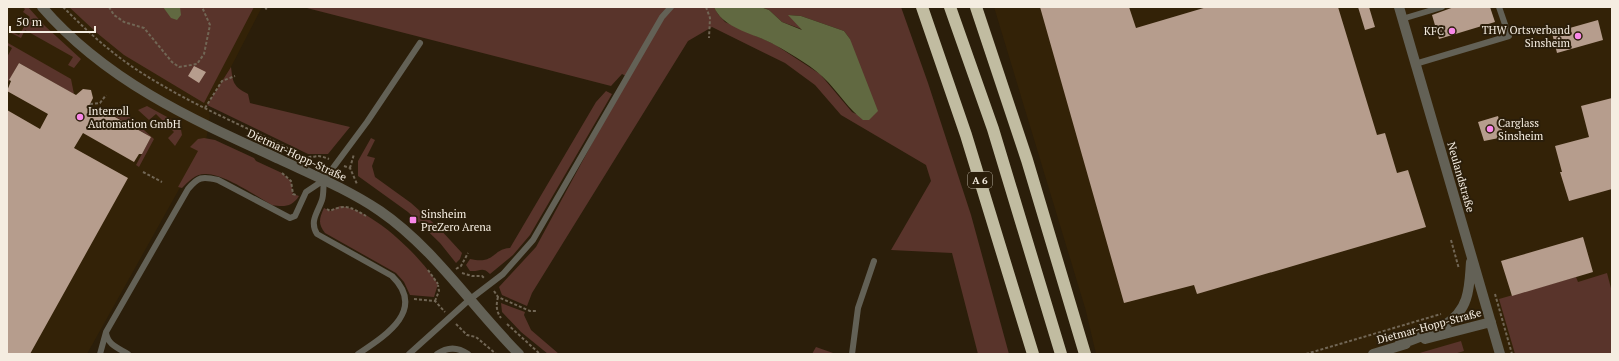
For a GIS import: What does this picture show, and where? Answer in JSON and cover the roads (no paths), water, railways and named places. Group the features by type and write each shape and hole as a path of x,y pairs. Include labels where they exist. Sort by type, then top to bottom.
{"highway":[{"name":"A 6","path":"922,7 966,135 1033,354"},
{"name":"A 6","path":"950,7 993,129 1061,354"},
{"path":"976,7 1027,160 1085,354"}],"street":[{"name":"Dietmar-Hopp-Straße","path":"42,7 67,33 117,74 152,97 198,121 324,180 359,198 380,211 398,225 431,256 519,354"},
{"name":"Neulandstraße","path":"1399,7 1500,354"},
{"path":"1399,345 1432,332 1454,319 1466,300 1472,258"},
{"name":"Dietmar-Hopp-Straße","path":"1373,354 1399,345 1468,329 1491,322"}],"lane":[{"path":"409,354 469,300 503,274 533,240 662,17 671,7"},
{"path":"1402,19 1442,7"},
{"path":"1415,64 1509,36 1499,7"},
{"path":"100,354 106,332 188,189 195,181 208,177 218,180 290,218 295,216 306,192 324,180 367,122 420,43"},
{"path":"324,180 322,200 314,219 314,226 317,234 392,276 399,283 403,291 405,309 397,325 358,354"},
{"path":"852,354 858,308 874,261"},
{"path":"106,332 107,339 111,345 128,354"},
{"path":"437,354 446,349 464,351 468,354"}],"place":[{"name":"KFC","path":"1452,31"},
{"name":"THW Ortsverband Sinsheim","path":"1578,36"},
{"name":"Interroll Automation GmbH","path":"80,117"},
{"name":"Carglass Sinsheim","path":"1490,129"},
{"name":"Sinsheim PreZero Arena","path":"413,220"}]}
